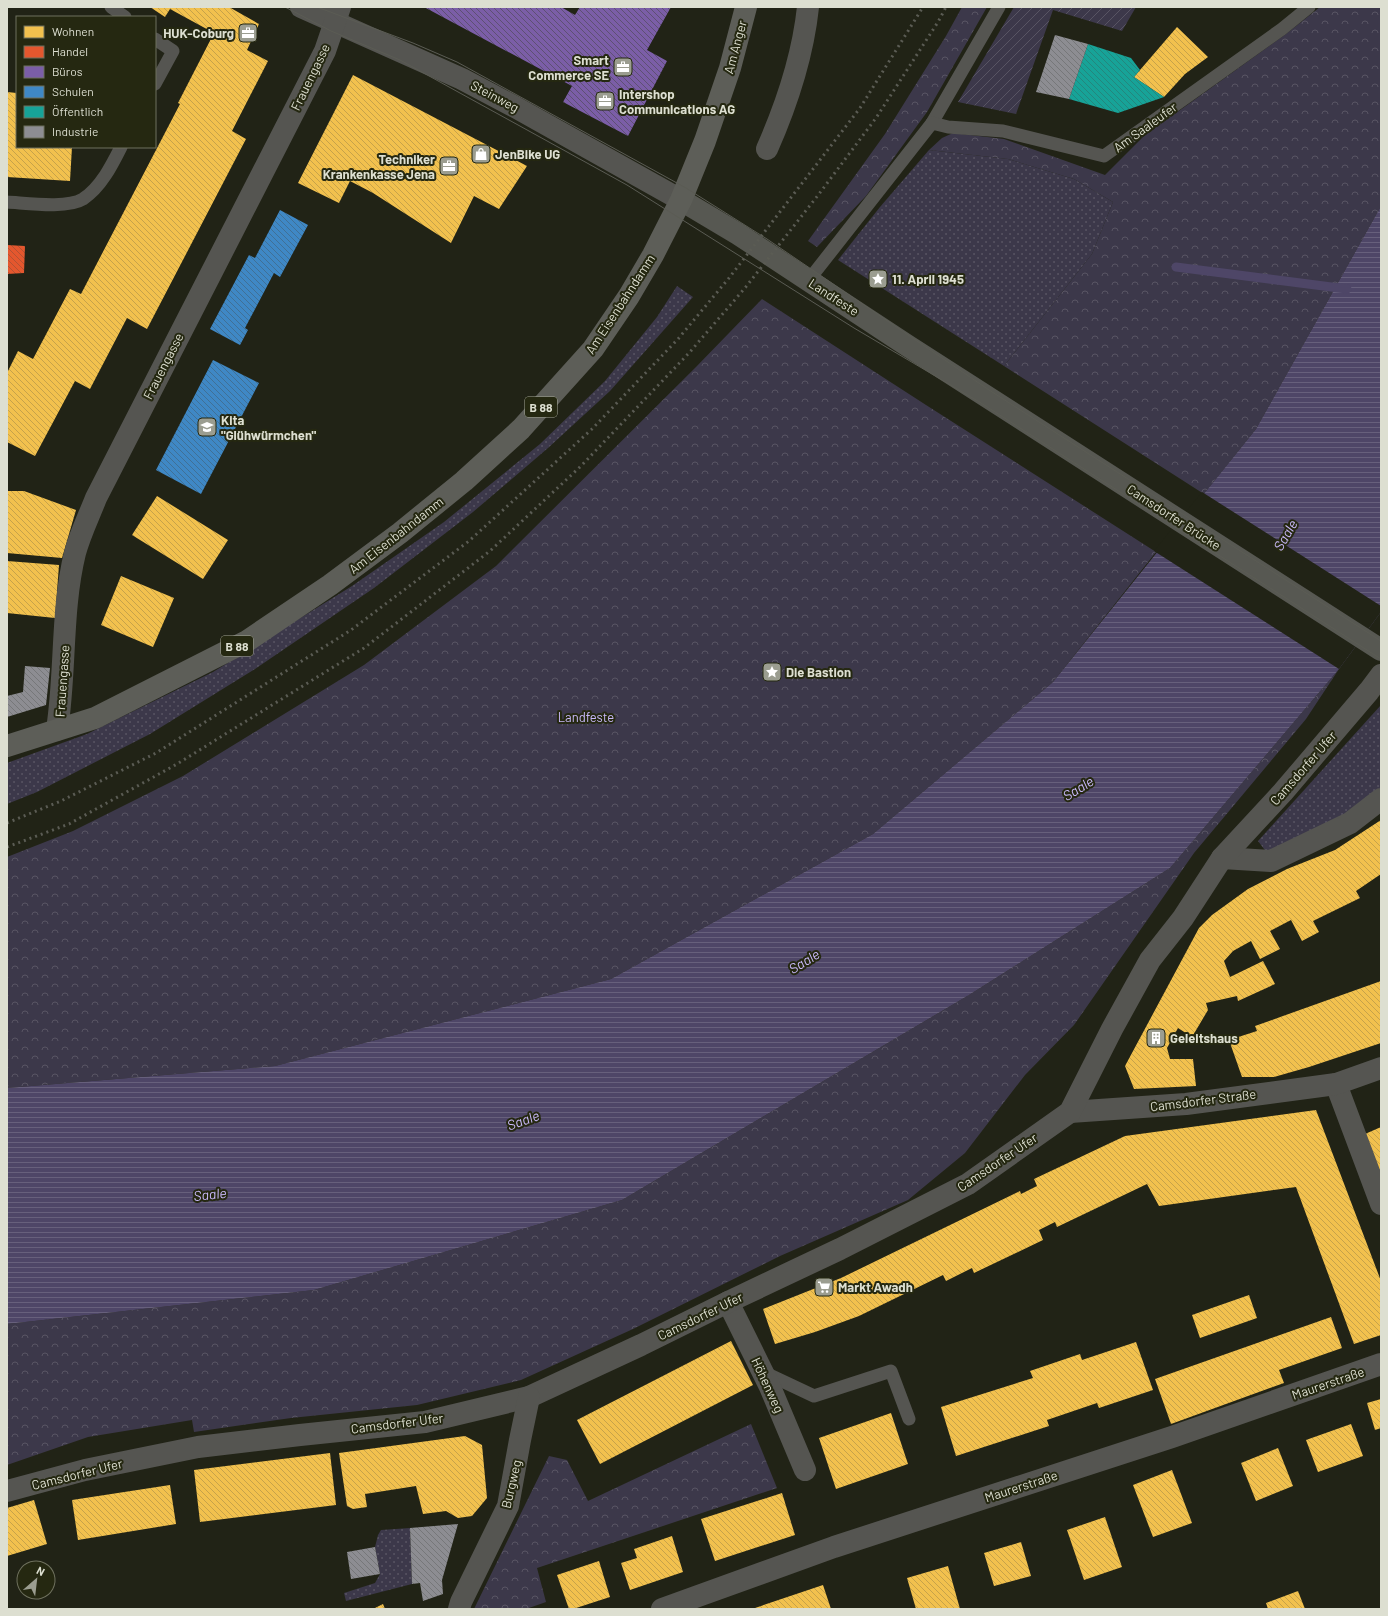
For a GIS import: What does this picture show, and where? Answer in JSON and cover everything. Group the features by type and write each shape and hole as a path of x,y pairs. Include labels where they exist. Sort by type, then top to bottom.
{"main road":[{"name":"Am Anger","path":"681,200 705,141 730,68 746,7"},
{"name":"Am Eisenbahndamm","path":"7,746 95,718 247,641 336,580 400,533 464,481 520,429 593,349 629,296 645,269 681,200"}],"street":[{"name":"Steinweg","path":"301,7 337,15 515,106 681,200"},
{"path":"767,149 781,118 806,31 808,7"},
{"name":"Frauengasse","path":"57,730 61,705 69,587 75,552 96,498 325,51 337,15"},
{"name":"Landfeste","path":"681,200 738,234 986,396"},
{"name":"Camsdorfer Brücke","path":"986,396 1381,650"},
{"name":"Camsdorfer Ufer","path":"7,1491 85,1470 198,1447 425,1422 529,1397 641,1346 728,1302 840,1249 968,1184 1070,1112 1112,1029 1150,960 1183,918 1222,858 1283,792 1381,675"},
{"path":"1222,858 1271,861 1350,823 1381,799"},
{"name":"Camsdorfer Straße","path":"1070,1112 1186,1104 1336,1084 1381,1068"},
{"path":"1336,1084 1381,1204"},
{"name":"Höhenweg","path":"728,1302 763,1372 805,1470"},
{"name":"Maurerstraße","path":"662,1609 834,1547 1189,1432 1381,1364"},
{"name":"Burgweg","path":"459,1609 508,1506 529,1397"}],"lane":[{"path":"111,7 124,16"},
{"path":"808,281 932,123 999,7"},
{"name":"Am Saaleufer","path":"932,123 948,128 1003,131 1104,156 1282,29 1309,7"},
{"path":"156,40 173,51 156,82"},
{"path":"7,202 61,205 83,199 110,169 120,148"},
{"path":"763,1372 814,1396 891,1371 908,1419"}],"green space":[{"path":"962,7 987,7 927,112 866,196 817,247 808,241 885,134 946,36"},
{"path":"1014,7 1136,7 1122,31 1053,10 1016,114 958,102"},
{"path":"1320,7 1381,7 1381,206 1256,429 1204,494 1004,366 1092,254 1113,202 1074,179 1008,159 929,150 942,138 953,133 1004,139 1105,175 1144,136 1286,34"},
{"path":"929,150 1008,159 1074,179 1113,202 1092,254 1004,366 838,260 880,207"},
{"path":"677,286 693,297 610,391 548,448 473,512 374,588 255,669 150,734 37,792 7,804 7,763 87,734 213,672 352,586 444,522 540,444 605,381 657,317"},
{"path":"762,299 1156,552 1053,682 873,834 611,979 275,1066 7,1088 7,857 73,831 183,776 364,665 496,566 696,367"},
{"path":"1339,669 1306,719 1194,853 1074,1025 1025,1075 965,1153 908,1200 780,1256 633,1329 521,1380 417,1405 291,1418 194,1432 192,1420 88,1437 7,1465 7,1324 314,1290 622,1200 969,995 1170,868"},
{"path":"1381,705 1381,788 1347,815 1267,853 1258,841"},
{"path":"751,1424 777,1488 537,1568 546,1602 526,1609 474,1609 549,1456 567,1460 588,1501"},
{"path":"410,1528 412,1584 346,1601 344,1593 375,1583 380,1574 375,1547 381,1530"}],"water":[{"name":"Saale","path":"1381,206 1381,612 1339,669 1170,868 969,995 622,1200 314,1290 7,1324 7,1088 275,1066 611,979 873,834 1053,682 1256,429"}],"pier":[{"path":"1202,492 1381,606 1381,612 1339,669 1154,551"}],"building: Wohnen":[{"path":"150,7 229,7 259,24 247,50 268,61 232,131 246,139 147,329 127,318 90,389 75,381 35,456 7,442 7,373 18,351 33,359 70,289 81,294 180,104 178,103 214,33 170,9 165,17"},
{"path":"1177,27 1208,57 1185,74 1164,97 1134,77"},
{"path":"353,75 527,166 499,209 474,196 451,243 373,193 350,181 339,203 298,183"},
{"path":"7,92 16,93 16,148 72,148 70,181 7,177"},
{"path":"7,491 24,491 76,510 62,558 7,553"},
{"path":"157,496 228,540 203,579 132,535"},
{"path":"7,561 59,565 55,618 7,613"},
{"path":"121,576 174,598 153,647 101,625"},
{"path":"1381,820 1381,874 1356,891 1360,898 1313,921 1319,932 1302,941 1291,920 1270,931 1280,949 1260,959 1251,941 1233,951 1224,961 1230,977 1263,961 1275,984 1238,1001 1237,996 1206,1003 1208,1010 1192,1037 1178,1028 1167,1048 1170,1059 1193,1059 1196,1086 1134,1089 1125,1066 1199,928 1212,915 1248,889 1287,869 1335,850"},
{"path":"1381,981 1381,1043 1274,1077 1242,1077 1229,1040 1257,1031 1255,1026"},
{"path":"1316,1110 1381,1281 1381,1335 1354,1344 1296,1187 1159,1206 1147,1184 1057,1227 1055,1222 1039,1230 1043,1240 974,1273 972,1268 946,1281 943,1275 859,1316 815,1332 775,1344 763,1309 841,1278 1020,1191 1021,1194 1037,1186 1034,1179 1125,1136"},
{"path":"1381,1127 1381,1169 1378,1171 1365,1134"},
{"path":"1249,1295 1257,1318 1200,1338 1192,1315"},
{"path":"1331,1317 1342,1348 1279,1370 1284,1383 1171,1424 1155,1379"},
{"path":"731,1341 753,1385 600,1464 577,1420"},
{"path":"1136,1342 1153,1390 1099,1408 1097,1403 1047,1420 1049,1426 956,1456 941,1407 1033,1378 1030,1371 1080,1354 1082,1360"},
{"path":"1381,1399 1381,1428 1375,1430 1367,1403"},
{"path":"891,1413 908,1464 836,1489 819,1438"},
{"path":"1351,1424 1363,1456 1318,1472 1306,1440"},
{"path":"465,1436 482,1445 487,1498 472,1516 458,1518 446,1511 423,1514 416,1486 365,1494 367,1507 353,1509 347,1506 339,1453"},
{"path":"1278,1448 1293,1486 1256,1501 1241,1463"},
{"path":"330,1453 336,1505 200,1522 194,1470"},
{"path":"1172,1470 1192,1523 1153,1537 1133,1485"},
{"path":"170,1485 176,1524 78,1540 72,1500"},
{"path":"782,1493 795,1535 715,1561 701,1519"},
{"path":"34,1500 47,1544 7,1556 7,1508"},
{"path":"1105,1517 1122,1567 1084,1580 1067,1530"},
{"path":"672,1536 683,1572 630,1590 621,1563 637,1558 634,1549"},
{"path":"1021,1542 1031,1576 994,1586 984,1553"},
{"path":"599,1561 610,1597 569,1609 557,1575"},
{"path":"948,1566 960,1609 916,1609 907,1578"},
{"path":"823,1585 831,1609 752,1609"},
{"path":"1298,1591 1305,1609 1268,1609 1266,1603"},
{"path":"383,1604 385,1609 373,1609"}],"building: Handel":[{"path":"7,245 25,246 24,273 7,274"}],"building: Büros":[{"path":"424,7 561,7 575,15 580,7 671,7 647,50 667,61 628,136 563,102 572,86"}],"building: Schulen":[{"path":"280,210 308,225 280,277 274,273 245,328 248,330 240,345 210,329 249,255 255,258"},
{"name":"Kita \"Glühwürmchen\"","path":"213,360 259,383 201,494 156,470"}],"building: Öffentlich":[{"path":"1088,44 1131,58 1140,70 1134,77 1164,97 1118,113 1069,99"}],"building: Industrie":[{"path":"1055,35 1088,44 1069,99 1036,92"},
{"path":"25,666 50,668 46,705 7,717 7,696 23,692"},
{"path":"458,1524 442,1580 443,1594 423,1601 420,1583 412,1584 410,1528"},
{"path":"375,1547 380,1574 351,1579 347,1552"}],"waterway":[{"path":"1176,267 1347,289"}],"tram line":[{"path":"285,7 331,31 400,60 627,185 854,328 981,403 1381,659"},
{"path":"317,7 413,43 457,62 686,188 767,239 989,390 1381,641"}],"railway":[{"path":"7,823 61,801 156,753 351,630 469,541 592,429 678,339 729,278 860,108 923,7"},
{"path":"7,847 69,824 177,764 364,648 490,551 581,466 689,353 745,288 819,194 876,118 938,22 946,7"}],"place":[{"name":"HUK-Coburg","path":"248,33"},
{"name":"Smart Commerce SE","path":"623,67"},
{"name":"Intershop Communications AG","path":"605,101"},
{"name":"JenBike UG","path":"481,154"},
{"name":"Techniker Krankenkasse Jena","path":"449,166"},
{"name":"11. April 1945","path":"878,279"},
{"name":"Kita \"Glühwürmchen\"","path":"207,427"},
{"name":"Die Bastion","path":"772,672"},
{"name":"Geleitshaus","path":"1156,1038"},
{"name":"Markt Awadh","path":"824,1287"}]}
